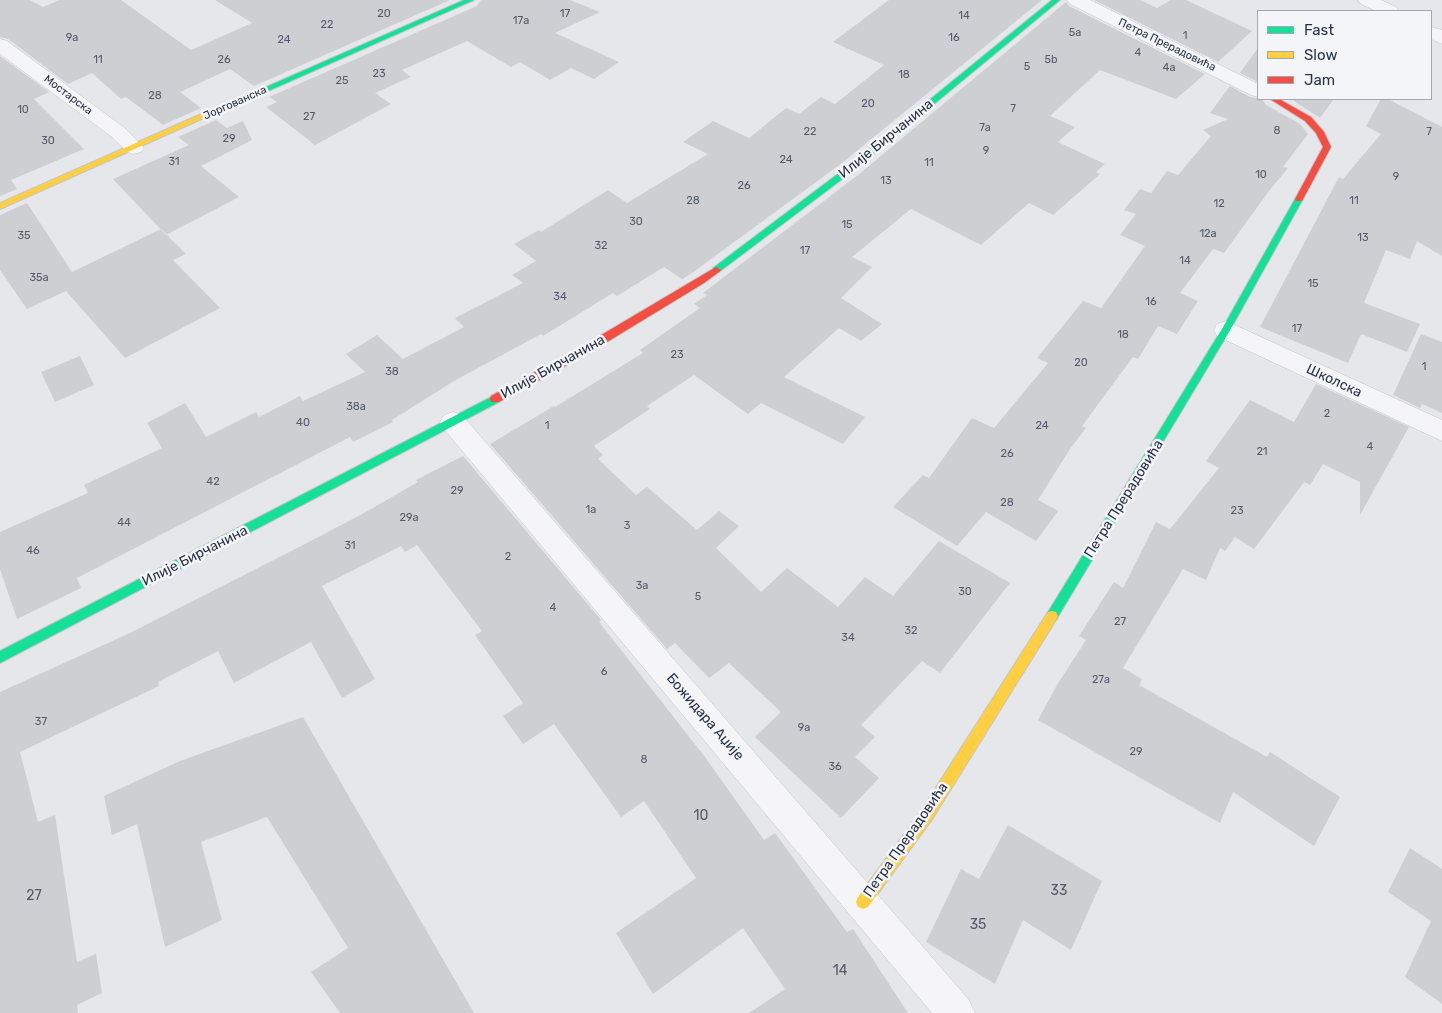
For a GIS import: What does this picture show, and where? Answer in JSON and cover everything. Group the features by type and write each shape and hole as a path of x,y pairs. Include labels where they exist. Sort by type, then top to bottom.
{"street":[{"name":"Јоргованска","path":"0,206 470,0"},
{"name":"Илије Бирчанина","path":"0,657 453,422 586,350 701,281 850,169 1056,0"},
{"name":"Петра Прерадовића","path":"1076,0 1257,90"},
{"path":"1367,0 1388,10"},
{"name":"Мостарска","path":"0,44 119,133 134,148"},
{"name":"Петра Прерадовића","path":"863,902 931,808 1124,500 1226,330 1327,147 1320,132 1308,119 1276,100"},
{"name":"Школска","path":"1226,330 1442,431"},
{"name":"Божидара Аџије","path":"453,422 956,1013"}],"building":[{"path":"0,0 30,0 43,7 60,0 121,0 191,50 252,23 215,0 450,0 254,86 230,69 180,92 201,108 163,125 126,97 121,99 92,73 68,84 8,39 0,37"},
{"path":"481,0 570,0 600,12 555,33 619,62 594,79 571,68 550,80 520,62 511,67 467,41 402,70 411,77 375,93 391,104 315,145 266,107 277,102 269,97 477,6"},
{"path":"889,0 1042,0 842,163 692,273 682,279 664,267 617,296 613,293 543,336 541,334 454,381 392,420 393,422 353,442 350,437 77,578 81,588 17,619 0,569 0,532 88,493 84,485 162,448 147,423 185,403 206,437 256,412 259,417 300,396 303,401 365,372 346,354 377,335 403,359 464,327 455,318 523,283 512,275 536,261 514,244 539,230 541,232 608,190 627,203 708,154 683,142 713,121 749,138 786,108 799,114 821,97 835,104 884,65 833,42"},
{"path":"1094,0 1140,0 1157,8 1171,0 1186,0 1252,31 1218,62"},
{"path":"1066,2 1069,6 1205,74 1176,99 1100,70 1050,116 1075,127 1058,142 1105,164 1096,172 1100,174 1053,215 1029,203 981,245 911,209 852,257 872,267 841,298 882,324 861,341 839,328 784,377 865,417 843,444 761,403 748,414 694,375 647,406 650,409 594,446 603,455 598,459 636,495 647,487 697,530 719,511 739,526 716,548 761,592 787,568 838,607 865,577 893,596 939,541 1010,583 940,673 922,661 861,725 875,737 855,757 879,778 841,818 755,737 781,712 729,663 709,678 675,643 667,649 490,444 643,353 640,350 700,308 694,304 707,295 703,293 858,175"},
{"path":"1257,49 1257,82 1240,73"},
{"path":"0,56 49,92 34,99 84,149 11,180 17,189 0,196"},
{"path":"1230,86 1250,97 1257,98 1257,100 1263,100 1266,105 1300,124 1308,134 1283,167 1288,168 1224,253 1213,249 1180,293 1198,301 1177,334 1158,326 1138,359 1133,357 1082,426 1086,428 1070,449 1038,500 1058,511 1036,541 986,512 957,546 893,507 923,475 929,478 972,418 994,428 1048,363 1037,358 1083,301 1101,308 1145,246 1120,235 1136,214 1124,210 1140,189 1151,193 1167,171 1178,175 1211,136 1203,130 1228,119 1210,113"},
{"path":"1293,100 1333,100 1320,118"},
{"path":"1380,100 1390,100 1442,127 1442,256 1417,241 1410,259 1386,250 1364,303 1420,324 1407,352 1361,334 1348,363 1260,327 1339,177 1343,179 1381,134 1366,126"},
{"path":"216,120 227,128 243,121 252,140 201,166 239,197 166,235 113,179 189,145 178,137"},
{"path":"27,203 72,272 161,229 186,254 173,260 220,308 125,358 66,291 27,309 0,270 0,215"},
{"path":"1421,334 1442,342 1442,413 1422,404 1420,408 1393,395"},
{"path":"80,356 94,385 55,402 41,372"},
{"path":"1316,384 1409,427 1360,515 1360,482 1323,464 1310,485 1304,482 1254,549 1235,537 1225,551 1220,548 1206,580 1183,569 1123,668 1142,679 1139,685 1267,757 1270,752 1340,797 1314,846 1233,792 1220,823 1038,720 1057,685 1086,640 1079,636 1114,582 1123,588 1156,522 1170,529 1219,468 1206,461 1250,400 1294,422"},
{"path":"463,456 601,620 599,622 705,757 764,840 775,833 847,932 853,929 908,1013 749,1013 785,989 743,928 653,994 616,933 696,878 644,801 621,817 554,724 523,744 503,716 523,703 475,635 482,631 417,545 405,552 401,546 322,586 375,679 342,698 311,642 234,683 218,651 158,682 159,686 20,752 38,822 55,815 77,962 96,954 102,993 77,1005 78,1013 0,1013 0,692 130,633 307,543 418,482 416,480"},
{"path":"303,717 474,1013 340,1013 311,972 348,948 267,817 201,842 222,920 165,947 137,824 112,835 104,796 180,761"},
{"path":"1008,825 1102,881 1071,950 1023,920 995,984 926,942 961,869 979,879"},
{"path":"1410,848 1442,869 1442,1004 1405,977 1431,921 1388,892"}],"traffic: fast":[{"path":"220,109 470,0"},
{"path":"716,270 850,169 1056,0"},
{"path":"1052,616 1226,330 1299,199"},
{"path":"0,657 495,399"}],"traffic: slow":[{"path":"0,206 220,109"},
{"path":"863,902 926,816 1052,616"}],"traffic: jam":[{"path":"1276,100 1308,119 1320,132 1327,147 1299,199"},
{"path":"495,399 585,350 701,281 716,270"}]}
